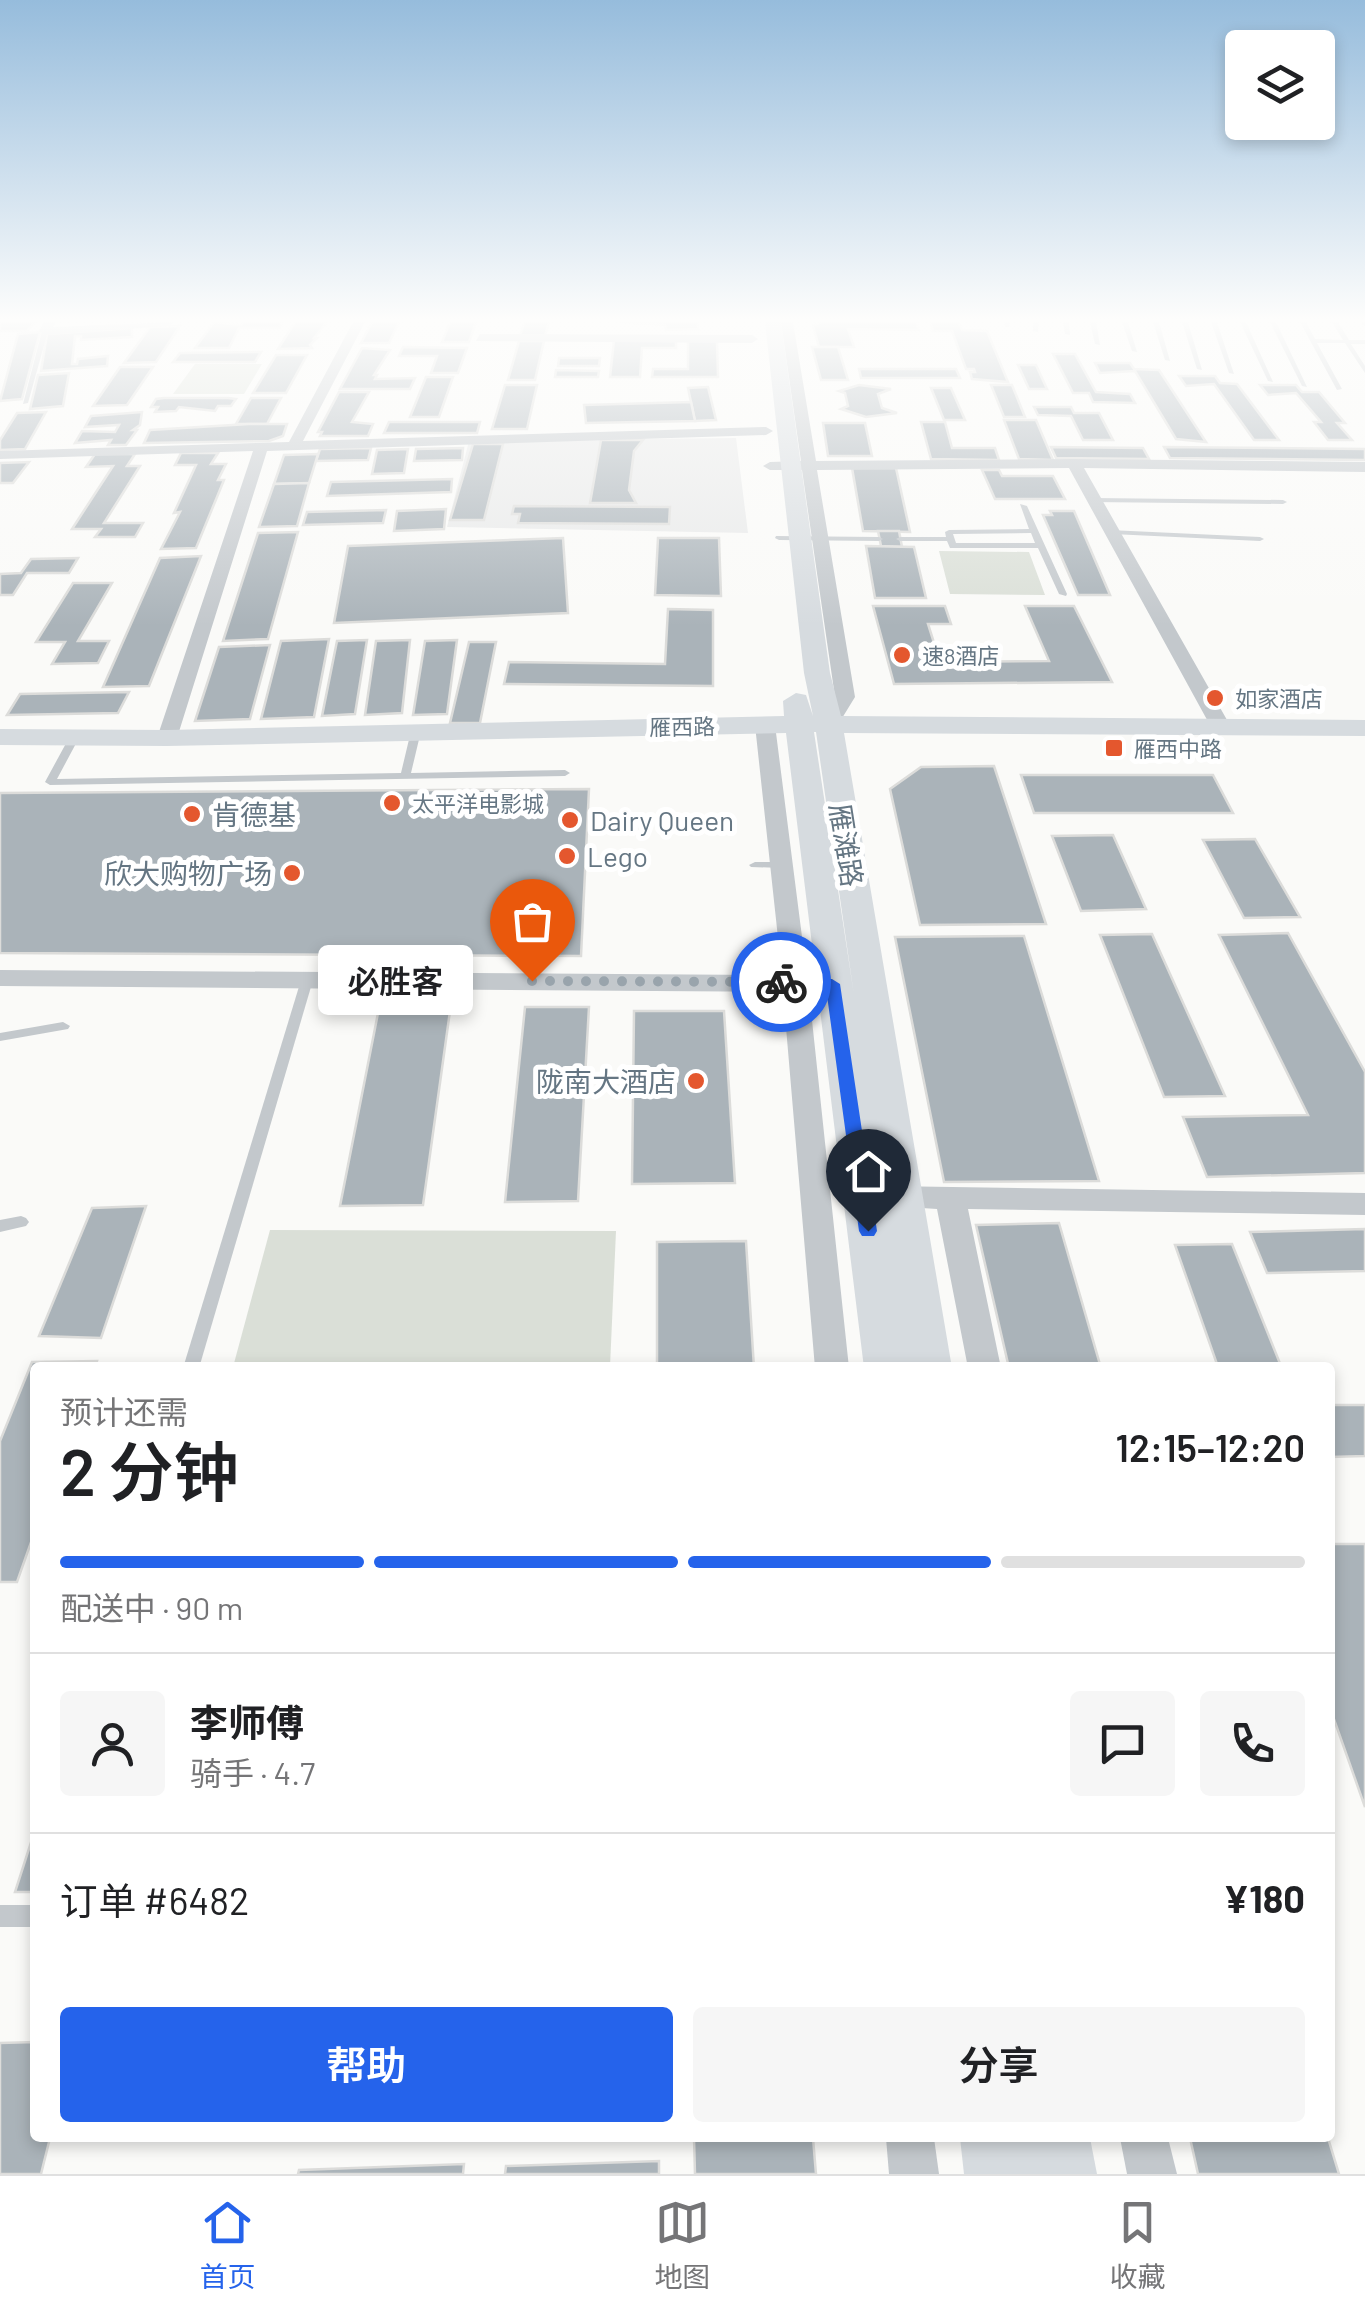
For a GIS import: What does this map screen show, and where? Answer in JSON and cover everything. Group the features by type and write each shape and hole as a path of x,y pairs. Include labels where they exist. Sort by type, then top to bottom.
{"main road":[{"name":"雁滩路","path":"765,423 789,466"},
{"name":"雁滩路","path":"784,423 817,673 798,724 901,1197 928,1362"},
{"name":"雁滩路","path":"791,650 800,538"},
{"name":"雁滩路","path":"795,687 832,984 886,1362"},
{"name":"雁西路","path":"0,736 167,738 798,724 1365,728"},
{"path":"994,2142 998,2174"},
{"path":"1058,2142 1063,2174"}],"street":[{"path":"294,444 305,423"},
{"path":"788,423 789,466 1074,463 1364,468"},
{"path":"0,455 766,431"},
{"path":"167,738 262,446"},
{"path":"1074,463 1222,727"},
{"name":"雁滩路","path":"798,724 768,865 796,982 831,1362"},
{"path":"0,978 832,984"},
{"path":"863,1197 1365,1204"},
{"path":"950,1197 984,1362"},
{"path":"910,2142 914,2174"},
{"path":"1145,2142 1152,2174"}],"lane":[{"path":"1094,500 1284,502"},
{"path":"1023,506 1062,594"},
{"path":"1034,532 949,532 953,546 1041,545"},
{"path":"1112,532 1260,539"},
{"path":"800,538 879,539"},
{"path":"900,539 950,538"},
{"path":"405,776 416,731"},
{"path":"75,736 50,782 566,773"},
{"path":"193,1362 307,980"},
{"path":"0,1037 63,1026"},
{"path":"0,1226 21,1222"},
{"path":"0,1916 30,1916"}],"shaded area":[{"path":"736,438 748,533 447,527 469,441"},
{"path":"939,551 1029,552 1045,595 950,594"},
{"path":"270,1230 616,1231 610,1362 234,1362"}],"building":[{"path":"10,423 39,423 25,449 0,450 0,440"},
{"path":"87,423 140,423 126,445 108,445 111,440 75,443 82,431 115,432 119,425 85,427"},
{"path":"322,423 373,424 368,436 320,436 322,432 318,432"},
{"path":"388,423 480,423 477,433 384,433"},
{"path":"494,423 528,423 527,429 492,429"},
{"path":"823,423 865,423 872,456 828,456"},
{"path":"921,423 945,423 952,448 995,448 999,460 931,459"},
{"path":"1005,423 1037,423 1053,460 1019,459"},
{"path":"1075,423 1104,423 1113,440 1083,440"},
{"path":"1167,423 1194,423 1206,442 1176,439"},
{"path":"1242,423 1267,423 1279,440 1254,440"},
{"path":"1315,423 1337,423 1352,440 1328,440"},
{"path":"287,424 283,436 269,441 144,443 150,430"},
{"path":"601,440 643,440 634,451 629,490 636,503 590,503"},
{"path":"473,444 503,444 484,520 450,520"},
{"path":"1051,447 1143,448 1149,459 1056,458"},
{"path":"1164,447 1365,449 1365,460 1170,458"},
{"path":"371,448 368,460 316,461 320,449"},
{"path":"463,448 462,460 414,461 416,449"},
{"path":"408,449 404,473 372,474 377,450"},
{"path":"181,453 218,453 211,464 226,464 218,480 224,480 196,548 161,549 180,512 174,513 196,465 175,465"},
{"path":"95,454 135,454 127,466 140,466 104,523 143,523 135,537 95,537 101,529 72,529 113,466 86,467"},
{"path":"318,454 309,483 274,484 284,455"},
{"path":"29,462 13,483 0,483 0,463"},
{"path":"852,468 896,468 910,532 863,531"},
{"path":"982,470 999,470 1002,476 1053,476 1065,499 995,499"},
{"path":"452,479 451,492 327,496 331,482"},
{"path":"309,483 297,526 259,527 274,484"},
{"path":"514,506 670,507 669,524 518,523 520,514 512,514"},
{"path":"446,509 444,529 394,531 397,511"},
{"path":"386,510 383,523 303,525 307,512"},
{"path":"1050,511 1074,511 1110,595 1078,595 1043,515 1052,515"},
{"path":"878,531 899,531 902,547 881,546"},
{"path":"298,532 268,639 223,641 258,533"},
{"path":"563,538 568,613 334,623 348,546"},
{"path":"658,538 719,538 721,596 655,595"},
{"path":"866,546 914,547 926,598 875,598"},
{"path":"201,556 149,686 103,687 160,558"},
{"path":"78,558 69,573 27,573 13,595 0,595 0,574 21,573 31,559"},
{"path":"73,583 112,583 78,641 109,641 98,663 52,664 65,642 36,642"},
{"path":"873,606 945,606 951,624 928,624 940,662 1049,661 1025,606 1074,606 1112,682 894,684"},
{"path":"668,609 713,610 713,686 504,684 509,662 665,664"},
{"path":"329,639 314,717 261,719 281,641"},
{"path":"367,640 355,714 322,716 337,641"},
{"path":"410,640 402,713 365,715 376,641"},
{"path":"457,640 447,714 413,715 425,641"},
{"path":"469,642 496,642 480,723 450,723"},
{"path":"270,645 250,719 195,721 219,647"},
{"path":"129,692 118,713 7,715 20,694"},
{"path":"994,766 1046,924 920,925 890,789 921,767"},
{"path":"1021,775 1213,775 1233,813 1034,813"},
{"name":"欣大购物广场","path":"589,789 581,956 0,953 0,793"},
{"path":"1113,835 1146,909 1081,911 1052,836"},
{"path":"1255,839 1300,917 1244,918 1203,840"},
{"path":"1288,933 1365,1072 1365,1173 1207,1177 1183,1117 1308,1115 1219,935"},
{"path":"1152,934 1225,1096 1164,1097 1100,935"},
{"path":"1024,936 1099,1181 944,1182 895,937"},
{"path":"525,1007 589,1007 578,1201 505,1202"},
{"path":"450,1011 423,1205 340,1206 378,1013"},
{"path":"634,1011 724,1011 735,1183 632,1184"},
{"path":"146,1206 101,1338 39,1336 92,1208"},
{"path":"1059,1223 1099,1362 1008,1362 976,1225"},
{"path":"1365,1229 1365,1271 1267,1273 1250,1232"},
{"path":"746,1241 754,1362 657,1362 657,1242"},
{"path":"1232,1244 1279,1362 1216,1362 1175,1245"},
{"path":"30,1367 30,1545 17,1582 0,1582 0,1441"},
{"path":"1335,1405 1365,1405 1365,1456 1335,1457"},
{"path":"1335,1544 1365,1544 1365,1807 1335,1722"},
{"path":"30,1846 30,1892 15,1892"},
{"path":"30,2042 30,2142 49,2142 41,2174 0,2174 0,2043"},
{"path":"694,2142 813,2142 816,2174 695,2174"},
{"path":"1191,2142 1329,2142 1339,2174 1198,2174"},
{"path":"659,2161 659,2174 505,2174 506,2166"},
{"path":"464,2164 463,2174 298,2174 299,2170"}],"way so far":[{"path":"532,981 781,982"}],"place":[{"name":"速8酒店","path":"902,655"},
{"name":"如家酒店","path":"1215,698"},
{"name":"雁西中路","path":"1114,748"},
{"name":"太平洋电影城","path":"392,803"},
{"name":"肯德基","path":"192,814"},
{"name":"Dairy Queen","path":"570,820"},
{"name":"Lego","path":"567,856"},
{"name":"欣大购物广场","path":"292,873"},
{"name":"必胜客","path":"532,981"},
{"name":"陇南大酒店","path":"696,1081"}],"route":[{"path":"781,982 832,984 868,1231"}]}
